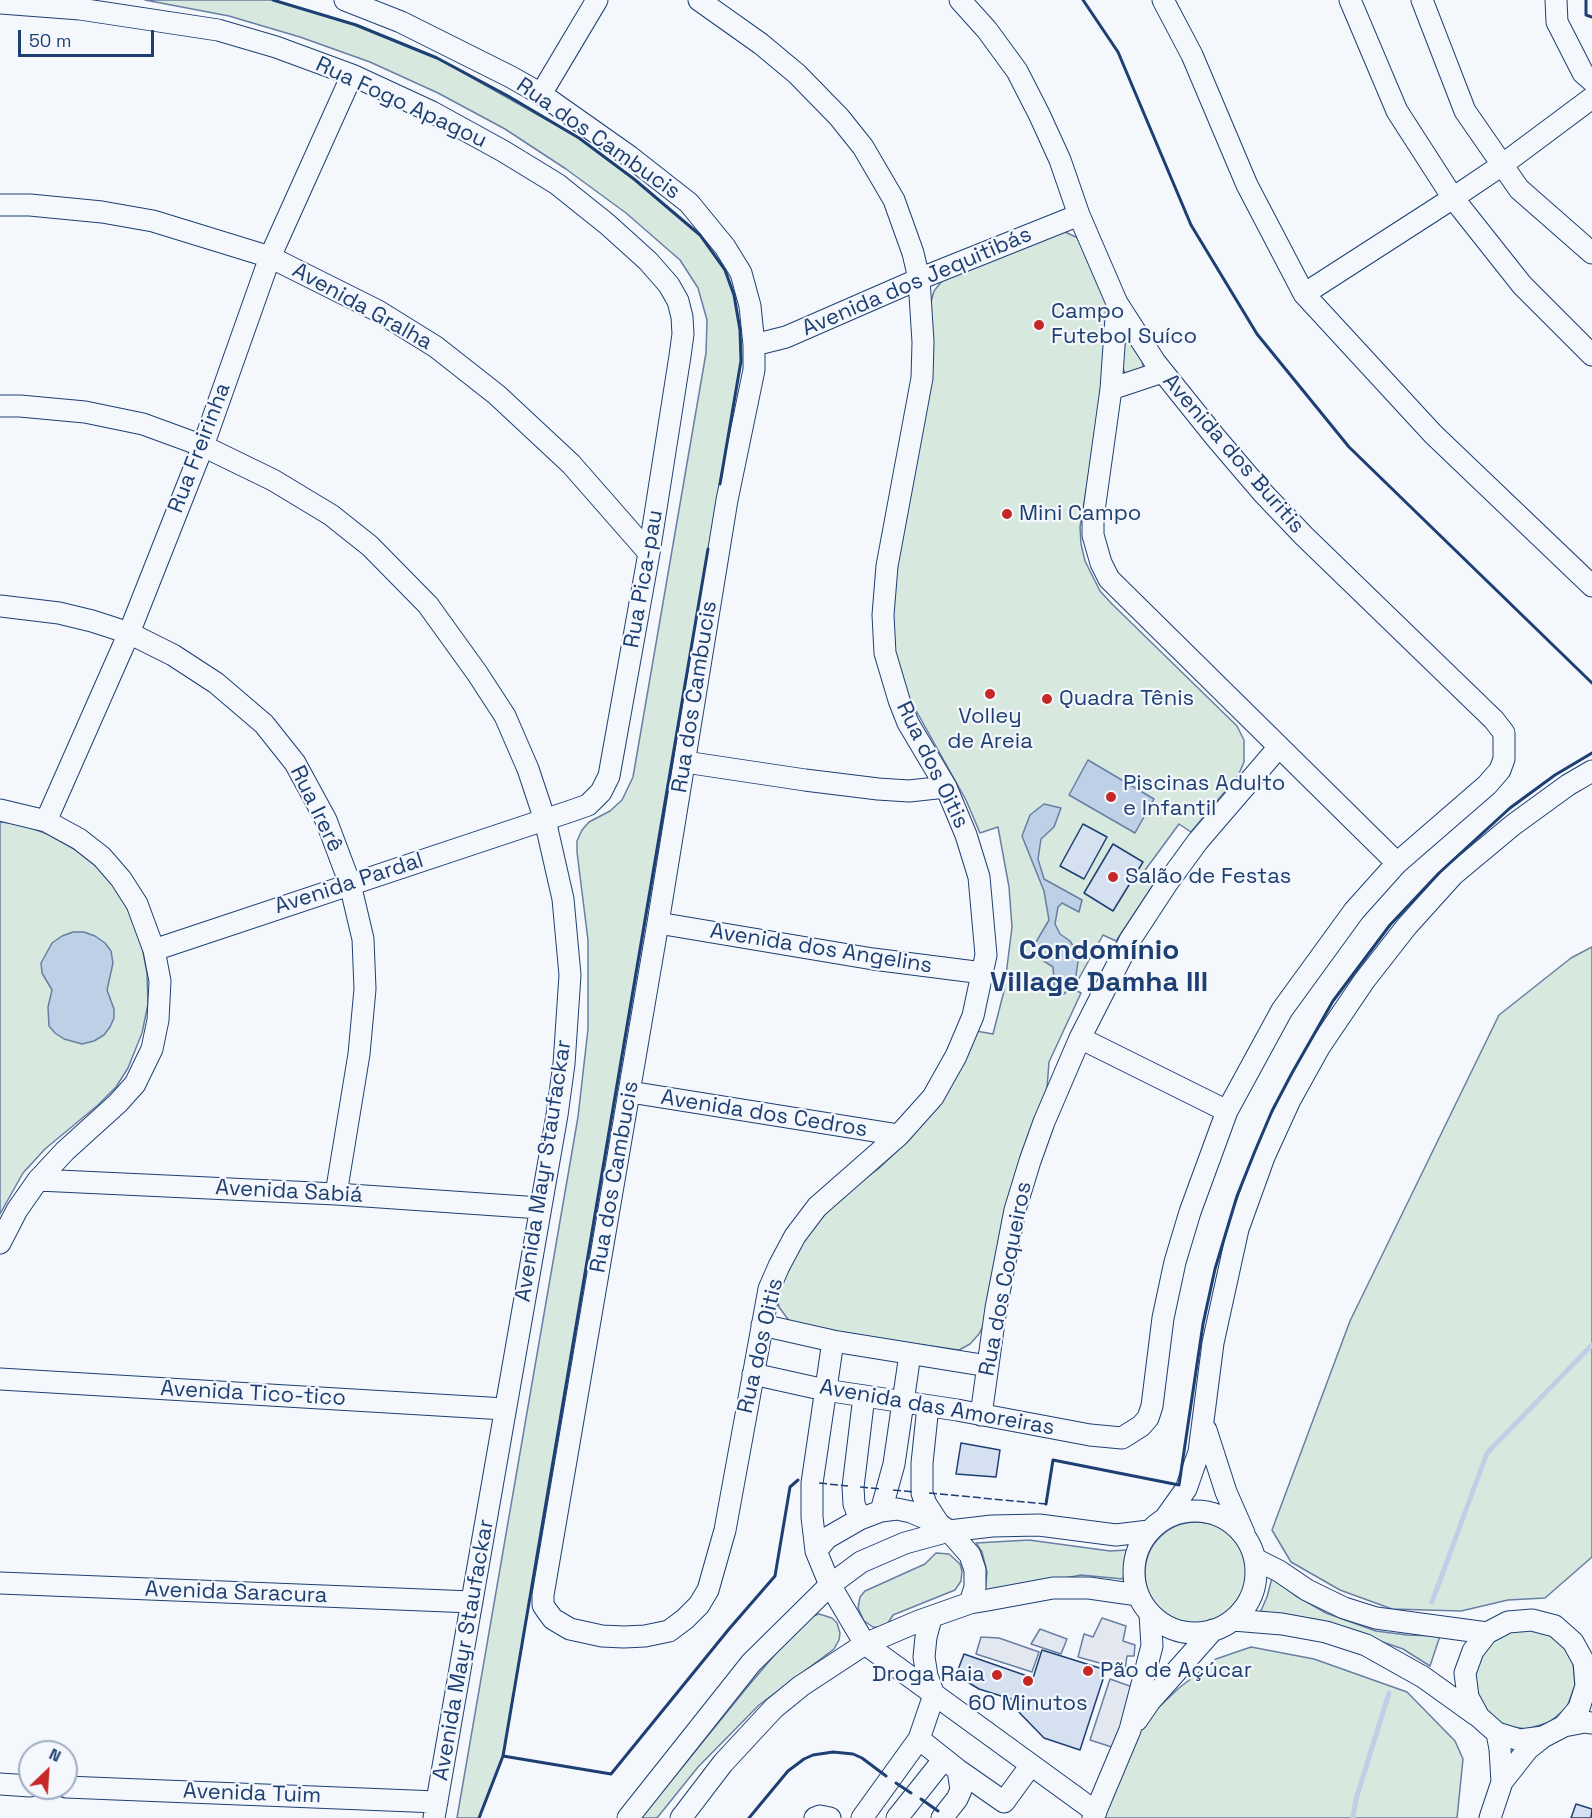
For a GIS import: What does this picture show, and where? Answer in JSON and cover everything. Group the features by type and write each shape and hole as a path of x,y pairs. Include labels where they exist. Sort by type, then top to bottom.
{"street":[{"name":"Rua dos Cambucis","path":"345,0 422,32 511,77 541,94 629,156 690,203 725,247 741,273 750,306 754,370 727,500 630,1092 549,1558 543,1605 553,1619 570,1629 602,1636 645,1636 669,1630"},
{"path":"541,94 597,0"},
{"name":"Rua dos Oitis","path":"669,1630 686,1619 699,1605 715,1572 726,1530 769,1289 795,1236 817,1207 898,1135 933,1097 956,1056 973,1016 986,955 979,877 966,835 946,787 908,723 885,653 883,635 887,566 922,378 923,342 919,279 914,253 894,200 864,147 839,117 797,74 761,44 699,0"},
{"name":"Avenida dos Buritis","path":"960,0 987,30 1017,71 1040,114 1060,160 1079,216 1117,303 1162,372 1263,494 1494,720 1504,733 1504,759 1500,770 1487,785 1397,863"},
{"path":"1164,0 1192,55 1247,185 1304,294 1433,434 1592,586"},
{"path":"1350,0 1397,111 1453,198 1522,285 1592,355"},
{"path":"1422,0 1465,111 1519,189 1592,253"},
{"path":"1556,0 1557,21 1582,73 1592,81"},
{"name":"Rua Fogo Apagou","path":"0,3 80,9 218,30 276,47 352,75 432,112 557,184 648,261 669,285 678,301"},
{"name":"Rua Freirinha","path":"46,821 129,633 203,446 270,257 352,75"},
{"path":"1304,294 1502,165 1592,98"},
{"name":"Avenida Gralha","path":"0,205 30,205 102,212 153,221 270,257 378,311 436,347 498,395 571,464 649,553"},
{"name":"Avenida dos Jequitibás","path":"754,345 786,337 919,279 1079,216"},
{"name":"Rua Pica-pau","path":"545,820 588,805 601,792 609,776 649,553 683,334 678,301"},
{"path":"1080,1038 1227,1111 1282,1010 1354,910 1397,863 1109,579 1101,563 1093,535 1093,518 1111,389 1117,303"},
{"path":"1111,389 1162,372"},
{"name":"Avenida Mayr Staufackar","path":"0,406 20,405 85,412 143,424 203,446 273,480 331,515 370,546 428,605 477,673 505,716 528,769 545,820 563,899 570,975 564,1064 436,1810"},
{"name":"Rua Irerê","path":"0,606 59,613 93,621 129,633 173,656 216,683 264,724 295,764 326,820 350,884 363,939 365,989 359,1054 336,1194"},
{"name":"Rua dos Coqueiros","path":"981,1415 1004,1265 1015,1210 1040,1132 1080,1038 1130,940 1167,882 1204,832 1278,748"},
{"path":"685,762 878,789 909,790 946,787"},
{"path":"1204,1421 1214,1460 1255,1559 1256,1582 1248,1603 1233,1620 1213,1630 1190,1633 1168,1627 1150,1614 1138,1595 1133,1573 1137,1551 1149,1531 1166,1517 1186,1489 1199,1452 1213,1343 1238,1229 1264,1157 1290,1100 1320,1046 1364,981 1407,926 1453,875 1513,825 1568,785 1592,771"},
{"path":"0,810 46,821 78,839 102,857 121,879 137,904 154,950 160,981 158,1020 152,1049 135,1084 38,1180 17,1210 0,1243"},
{"name":"Avenida Pardal","path":"154,950 545,820"},
{"name":"Avenida dos Angelins","path":"658,923 873,959 983,973"},
{"name":"Avenida dos Cedros","path":"630,1092 898,1135"},
{"name":"Avenida das Amoreiras","path":"753,1374 825,1390 1090,1435 1122,1438 1141,1426 1148,1418 1152,1406 1163,1318 1174,1262 1193,1201 1227,1111"},
{"name":"Avenida Sabiá","path":"38,1180 336,1194 540,1208"},
{"path":"762,1325 833,1341 988,1366"},
{"path":"833,1341 812,1483 812,1517 816,1551 830,1585 865,1644 1031,1765 1095,1815 1130,1730 1152,1646 1150,1614"},
{"path":"881,1511 894,1464 910,1354"},
{"name":"Avenida Tico-tico","path":"0,1379 505,1409"},
{"path":"860,1519 854,1504 853,1487 864,1396"},
{"path":"928,1406 921,1463 922,1493 944,1527 970,1555 975,1570 975,1587 970,1603"},
{"path":"816,1551 828,1538 860,1519 881,1511 897,1509 911,1512 944,1527"},
{"path":"1166,1517 1188,1511 1210,1513 1231,1522 1246,1539"},
{"path":"628,1818 751,1664 830,1585 861,1562 944,1527 1039,1525 1116,1535 1149,1531"},
{"path":"1255,1559 1280,1571 1307,1590 1344,1608 1376,1618 1487,1633"},
{"name":"Avenida Saracura","path":"0,1583 472,1602"},
{"path":"681,1818 723,1763 774,1708 801,1686 865,1644 970,1603 1053,1588 1089,1588 1138,1595"},
{"path":"862,1818 919,1739 934,1695 927,1676 924,1657 931,1618"},
{"path":"1233,1620 1282,1624 1326,1632 1366,1645 1395,1659 1423,1677 1497,1732 1520,1740 1543,1737"},
{"path":"1479,1717 1468,1696 1466,1673 1473,1651 1487,1633 1508,1622 1532,1620 1555,1626 1573,1641 1588,1666 1586,1686 1579,1708 1564,1726"},
{"path":"1130,1730 1150,1701 1213,1630"},
{"path":"1490,1818 1502,1782 1528,1749 1543,1737 1564,1726 1592,1723"},
{"path":"1497,1732 1502,1782"},
{"path":"919,1739 951,1764 998,1810 1031,1765"},
{"path":"897,1818 951,1764"},
{"path":"942,1818 961,1790 951,1764"},
{"path":"0,1784 18,1785"},
{"name":"Avenida Tuim","path":"78,1788 436,1810"},
{"path":"814,1818 830,1818"}],"shaded area":[{"path":"145,0 273,0 356,25 437,58 579,138 634,179 700,235 725,270 734,295 740,330 741,361 503,1756 479,1818 457,1818 578,1117 588,1029 588,940 577,841 589,822 610,811 622,800 633,777 706,353 707,320 698,288 680,260 626,213 566,169 505,129 438,93 370,62 300,37 229,16"},
{"path":"1063,231 1078,238 1107,302 1109,357 1080,527 1085,561 1100,591 1237,726 1244,740 1244,762 1238,776 1191,832 1179,824 1143,873 1155,882 1116,941 1103,935 1073,989 1081,993 1049,1062 1047,1088 1019,1168 985,1322 979,1334 970,1344 959,1350 800,1328 790,1322 779,1307 777,1296 780,1279 817,1220 843,1195 878,1169 909,1140 936,1106 976,1031 993,1034 1004,991 1012,927 1009,887 998,827 980,833 966,800 904,689 894,653 892,617 895,581 931,359 931,302 934,291 942,281"},
{"path":"1132,342 1142,358 1143,367 1140,371 1130,374 1125,373 1122,366 1123,346"},
{"path":"0,822 21,824 47,834 74,849 98,868 119,891 131,913 141,941 147,973 148,1004 142,1033 128,1068 116,1087 45,1149 23,1173 0,1214"},
{"path":"1592,947 1592,1557 1545,1598 1508,1600 1461,1611 1392,1609 1340,1590 1291,1562 1272,1530 1350,1321 1499,1015 1571,958"},
{"path":"1196,1522 1225,1530 1239,1544 1247,1573 1239,1602 1225,1616 1196,1624 1167,1616 1153,1602 1145,1573 1153,1544 1167,1530"},
{"path":"1029,1540 1110,1551 1127,1550 1123,1579 1081,1575 985,1593 987,1572 982,1552 976,1543"},
{"path":"936,1553 949,1554 960,1564 961,1581 955,1590 893,1615 885,1628 873,1627 864,1621 858,1608 860,1597 865,1591 925,1564"},
{"path":"1272,1578 1296,1596 1326,1613 1376,1631 1440,1636 1430,1666 1403,1649 1319,1620 1288,1615 1259,1615"},
{"path":"819,1614 832,1618 837,1623 840,1633 834,1649 759,1705 698,1767 657,1818 641,1818 806,1618"},
{"path":"1102,1618 1126,1626 1123,1641 1135,1645 1134,1656 1127,1656 1125,1670 1078,1657 1084,1634 1093,1637"},
{"path":"1542,1628 1562,1642 1573,1662 1575,1685 1567,1707 1550,1722 1527,1729 1504,1726 1485,1712 1473,1692 1472,1669 1497,1632"},
{"path":"1040,1629 1067,1639 1061,1654 1031,1644"},
{"path":"981,1637 999,1638 1039,1652 1032,1672 976,1654"},
{"path":"1251,1647 1314,1659 1407,1692 1455,1741 1463,1759 1457,1818 1104,1818 1144,1721 1179,1688 1216,1659"},
{"path":"1110,1679 1141,1690 1121,1750 1090,1740"}],"water":[{"name":"Piscinas Adulto e Infantil","path":"1088,760 1154,799 1135,833 1069,795"},
{"path":"1044,804 1061,808 1054,827 1041,839 1038,859 1044,879 1082,900 1079,912 1062,903 1058,907 1055,924 1060,934 1070,941 1079,955 1075,982 1064,994 1053,996 1055,992 1053,967 1036,956 1036,942 1049,920 1044,891 1022,836 1030,815"},
{"path":"73,932 84,932 105,943 111,951 113,963 107,990 114,1009 114,1018 104,1035 82,1044 64,1039 49,1026 48,1007 52,990 42,973 41,963 52,943"}],"building":[{"path":"1083,824 1107,837 1084,879 1060,866"},
{"name":"Salão de Festas","path":"1113,844 1143,862 1113,911 1084,893"},
{"path":"961,1443 1000,1450 996,1477 956,1474"},
{"path":"1042,1650 1106,1670 1080,1750 1044,1738 1012,1705 1014,1700 979,1689 956,1675 964,1654 1033,1678"},
{"path":"1576,1804 1592,1809 1591,1818 1571,1818"}],"waterway":[{"path":"1432,1602 1487,1453 1592,1345"},
{"path":"1353,1818 1356,1799 1389,1693"}],"fence":[{"path":"819,1483 848,1486"},
{"path":"860,1487 881,1489"},
{"path":"893,1490 914,1492"},
{"path":"929,1493 1046,1504"}],"wall":[{"path":"273,0 356,25 437,58 508,96 579,138 634,179 700,235 725,270 734,295 740,330 741,361 720,484"},
{"path":"1083,0 1118,52 1191,225 1257,334 1349,447 1592,683"},
{"path":"1586,0 1586,15 1592,17"},
{"path":"479,1818 503,1756 708,549"},
{"path":"1046,1504 1053,1460 1179,1485 1203,1324 1215,1269 1237,1196 1272,1111 1292,1073 1333,1001 1390,925 1439,873 1510,808 1555,775 1592,753"},
{"path":"503,1756 611,1774 775,1576 790,1487 798,1480"},
{"path":"749,1818 788,1771 813,1755 833,1752 853,1754 886,1776"},
{"path":"896,1783 911,1793"},
{"path":"921,1799 938,1811"}],"place":[{"name":"Campo Futebol Suíco","path":"1039,325"},
{"name":"Mini Campo","path":"1007,514"},
{"name":"Volley de Areia","path":"990,694"},
{"name":"Quadra Tênis","path":"1047,699"},
{"name":"Piscinas Adulto e Infantil","path":"1111,797"},
{"name":"Salão de Festas","path":"1113,877"},
{"name":"Pão de Açúcar","path":"1088,1671"},
{"name":"Droga Raia","path":"997,1675"},
{"name":"60 Minutos","path":"1028,1681"}],"district":[{"name":"Condomínio Village Damha III","path":"1099,967"}]}
